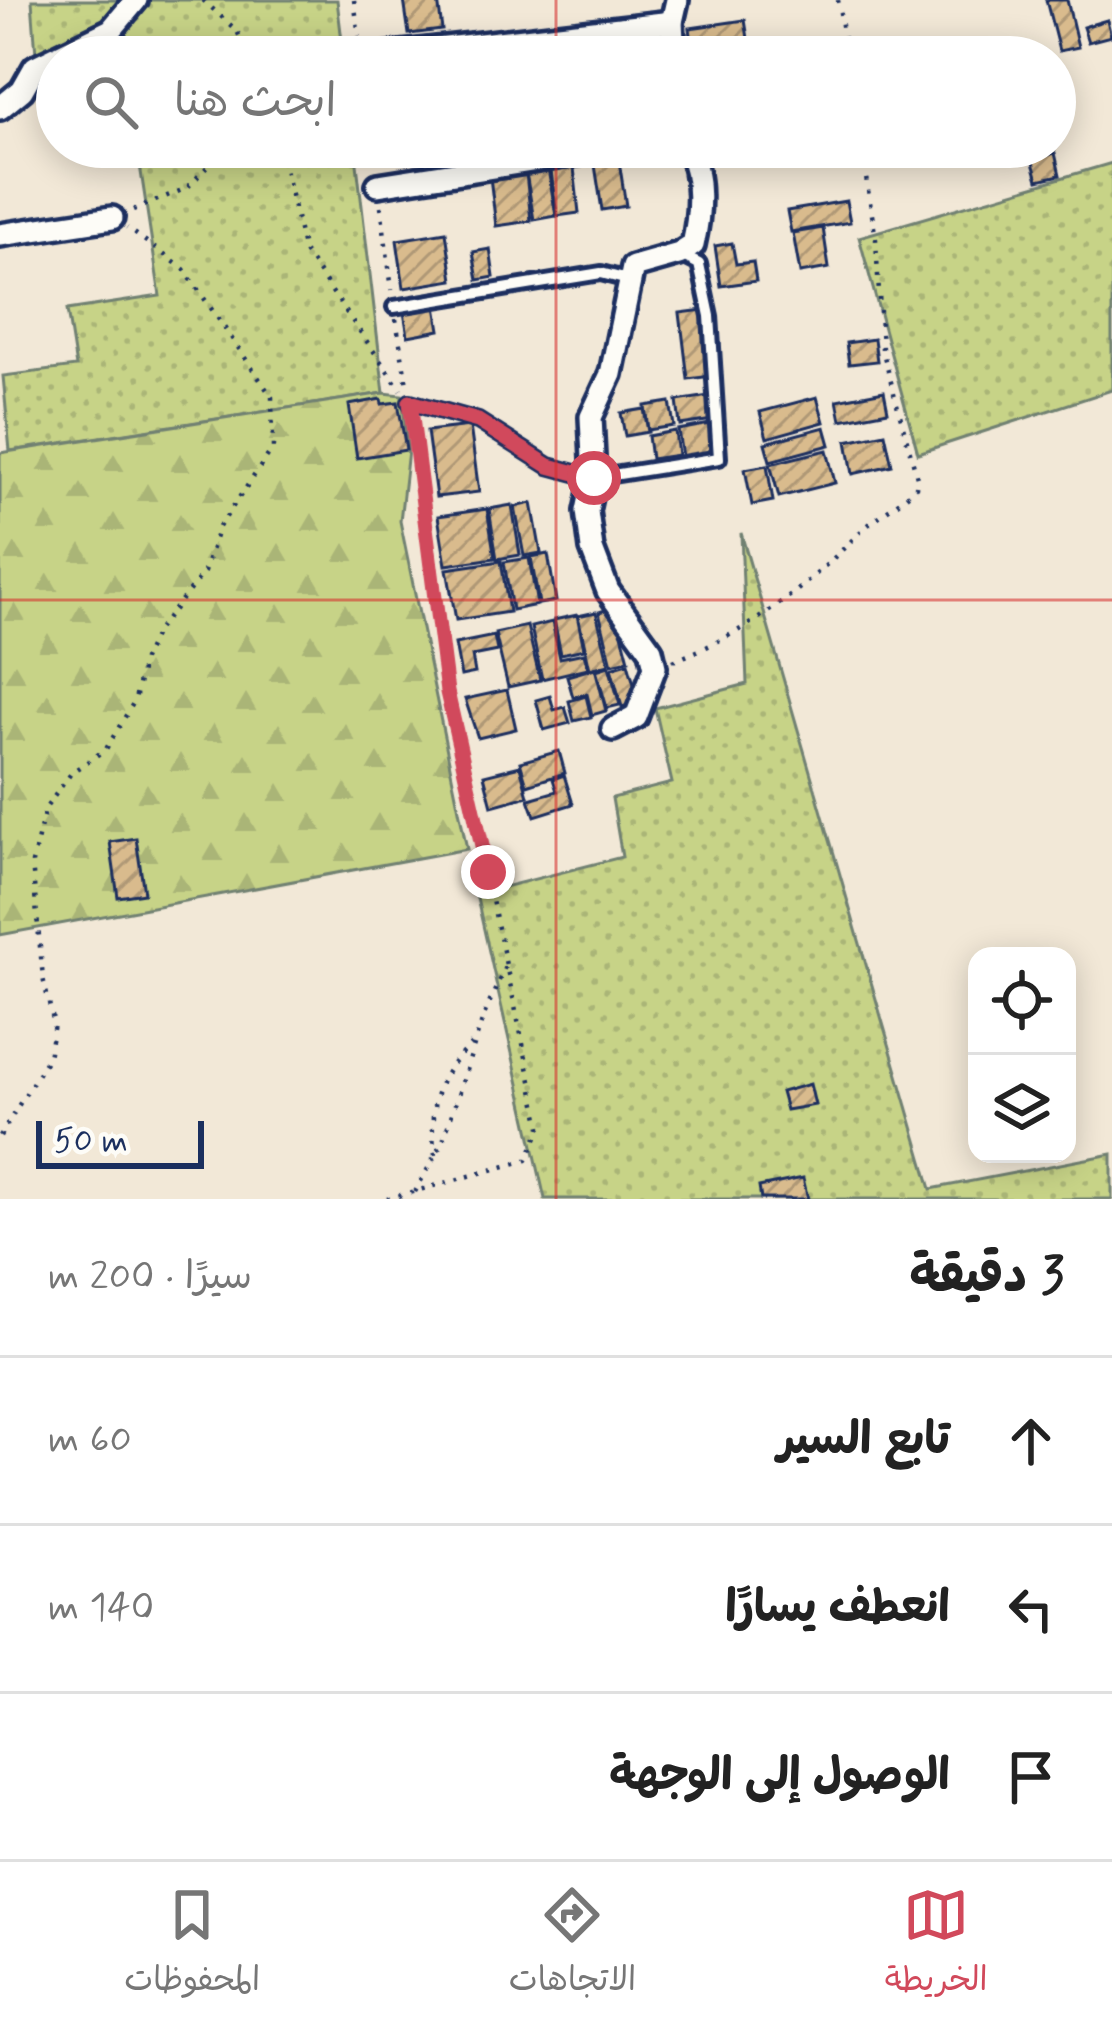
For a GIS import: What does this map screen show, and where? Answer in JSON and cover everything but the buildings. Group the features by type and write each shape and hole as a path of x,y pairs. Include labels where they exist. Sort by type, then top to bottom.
{"street":[{"path":"99,36 111,30 136,0"},
{"path":"464,36 675,11"},
{"path":"0,107 22,90 36,67"},
{"path":"378,185 487,168"},
{"path":"613,729 636,717 655,667 651,650 608,591 592,550 587,511 594,478 590,417 611,374 633,267 679,254 693,245 700,214 694,168"},
{"path":"0,235 112,218"}],"lane":[{"path":"410,402 478,421 549,466 594,478 719,458 710,316 699,264 679,254"},
{"path":"394,307 601,273 628,280"}],"path":[{"path":"203,0 239,36"},
{"path":"354,0 361,36"},
{"path":"838,0 844,36"},
{"path":"112,218 187,188 206,168"},
{"path":"285,168 304,252 410,402"},
{"path":"376,168 447,692 541,1127 527,1160 387,1199"},
{"path":"655,667 763,619 916,488 882,349 876,239 865,168"},
{"path":"0,1136 48,1057 54,1024 43,978 32,862 45,809 72,772 106,748 135,700 142,660 156,632 204,572 219,526 273,448 272,397 184,269 112,218"},
{"path":"415,1192 462,1091 507,962"},
{"path":"435,1155 431,1122 436,1090 452,1061 477,1039"}],"green space":[{"path":"32,0 337,0 341,36 36,36 36,54"},
{"path":"1112,163 1112,390 918,453 859,237"},
{"path":"140,168 357,168 384,393 10,451 3,376 76,367 67,310 160,296"},
{"path":"384,393 402,395 408,450 400,521 467,849 0,935 0,453"},
{"path":"741,533 931,1189 1112,1154 1112,1199 545,1199 476,894 622,857 612,798 672,783 655,708 747,684"}],"route":[{"path":"488,872 447,692 410,402 478,421 549,466 594,478"}]}
